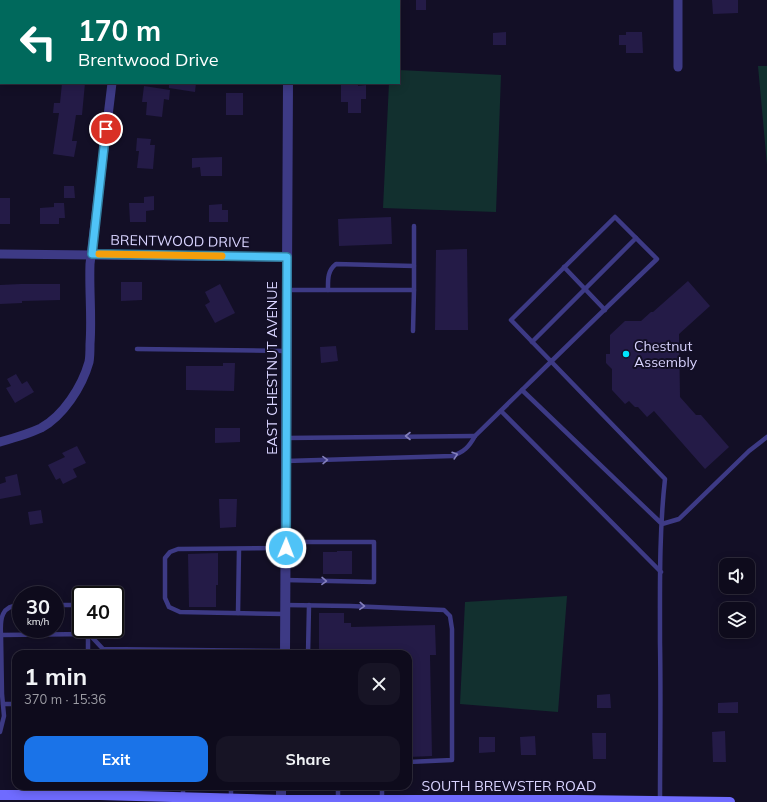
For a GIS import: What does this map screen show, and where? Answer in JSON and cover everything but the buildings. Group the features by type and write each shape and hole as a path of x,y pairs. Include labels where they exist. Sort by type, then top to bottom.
{"main road":[{"name":"SOUTH BREWSTER ROAD","path":"0,795 13,799 74,798 100,791 158,799 183,797 203,800 231,798 281,801 382,800 730,802"}],"street":[{"path":"678,0 678,67"},
{"path":"0,442 25,435 42,427 65,408 80,385 89,362 92,254 112,84"},
{"name":"EAST CHESTNUT AVENUE","path":"285,650 288,84"},
{"name":"BRENTWOOD DRIVE","path":"0,254 287,257"},
{"path":"281,790 281,801"}],"lane":[{"path":"286,461 446,458 461,453 471,443 475,436 551,361 657,259 615,216 511,320 532,342 551,361 665,478 661,572 660,801"},
{"path":"413,331 414,226"},
{"path":"532,342 636,238"},
{"path":"328,290 328,277 331,268 336,264 414,266"},
{"path":"564,267 605,310"},
{"path":"287,290 414,290"},
{"path":"137,349 287,351"},
{"path":"522,390 662,524"},
{"path":"501,411 661,572"},
{"path":"286,438 349,436 475,436"},
{"path":"662,524 679,519 749,451 767,436"},
{"path":"285,580 374,582 374,542 286,545 239,549 178,549 170,552 165,558 165,598 168,607 180,612 238,613 309,605 444,610 450,616 452,629 452,760 412,762"},
{"path":"238,613 239,549"},
{"path":"308,650 309,605"},
{"path":"0,732 4,716 2,704 0,620 4,612 12,606"},
{"path":"1,635 72,633"},
{"path":"88,638 88,650"},
{"path":"93,638 103,649 164,650"},
{"path":"2,704 12,704"},
{"path":"183,790 183,797"},
{"path":"231,790 231,798"},
{"path":"338,790 338,800"},
{"path":"382,790 382,800"}],"green space":[{"path":"758,66 767,66 767,165"},
{"path":"400,70 501,75 496,212 383,208 389,84 400,84"},
{"path":"567,596 558,712 460,704 465,602"}],"slow traffic":[{"path":"99,254 222,256"}],"place":[{"name":"Chestnut Assembly","path":"626,354"}],"route":[{"path":"106,129 92,254 287,257 286,548"}]}
